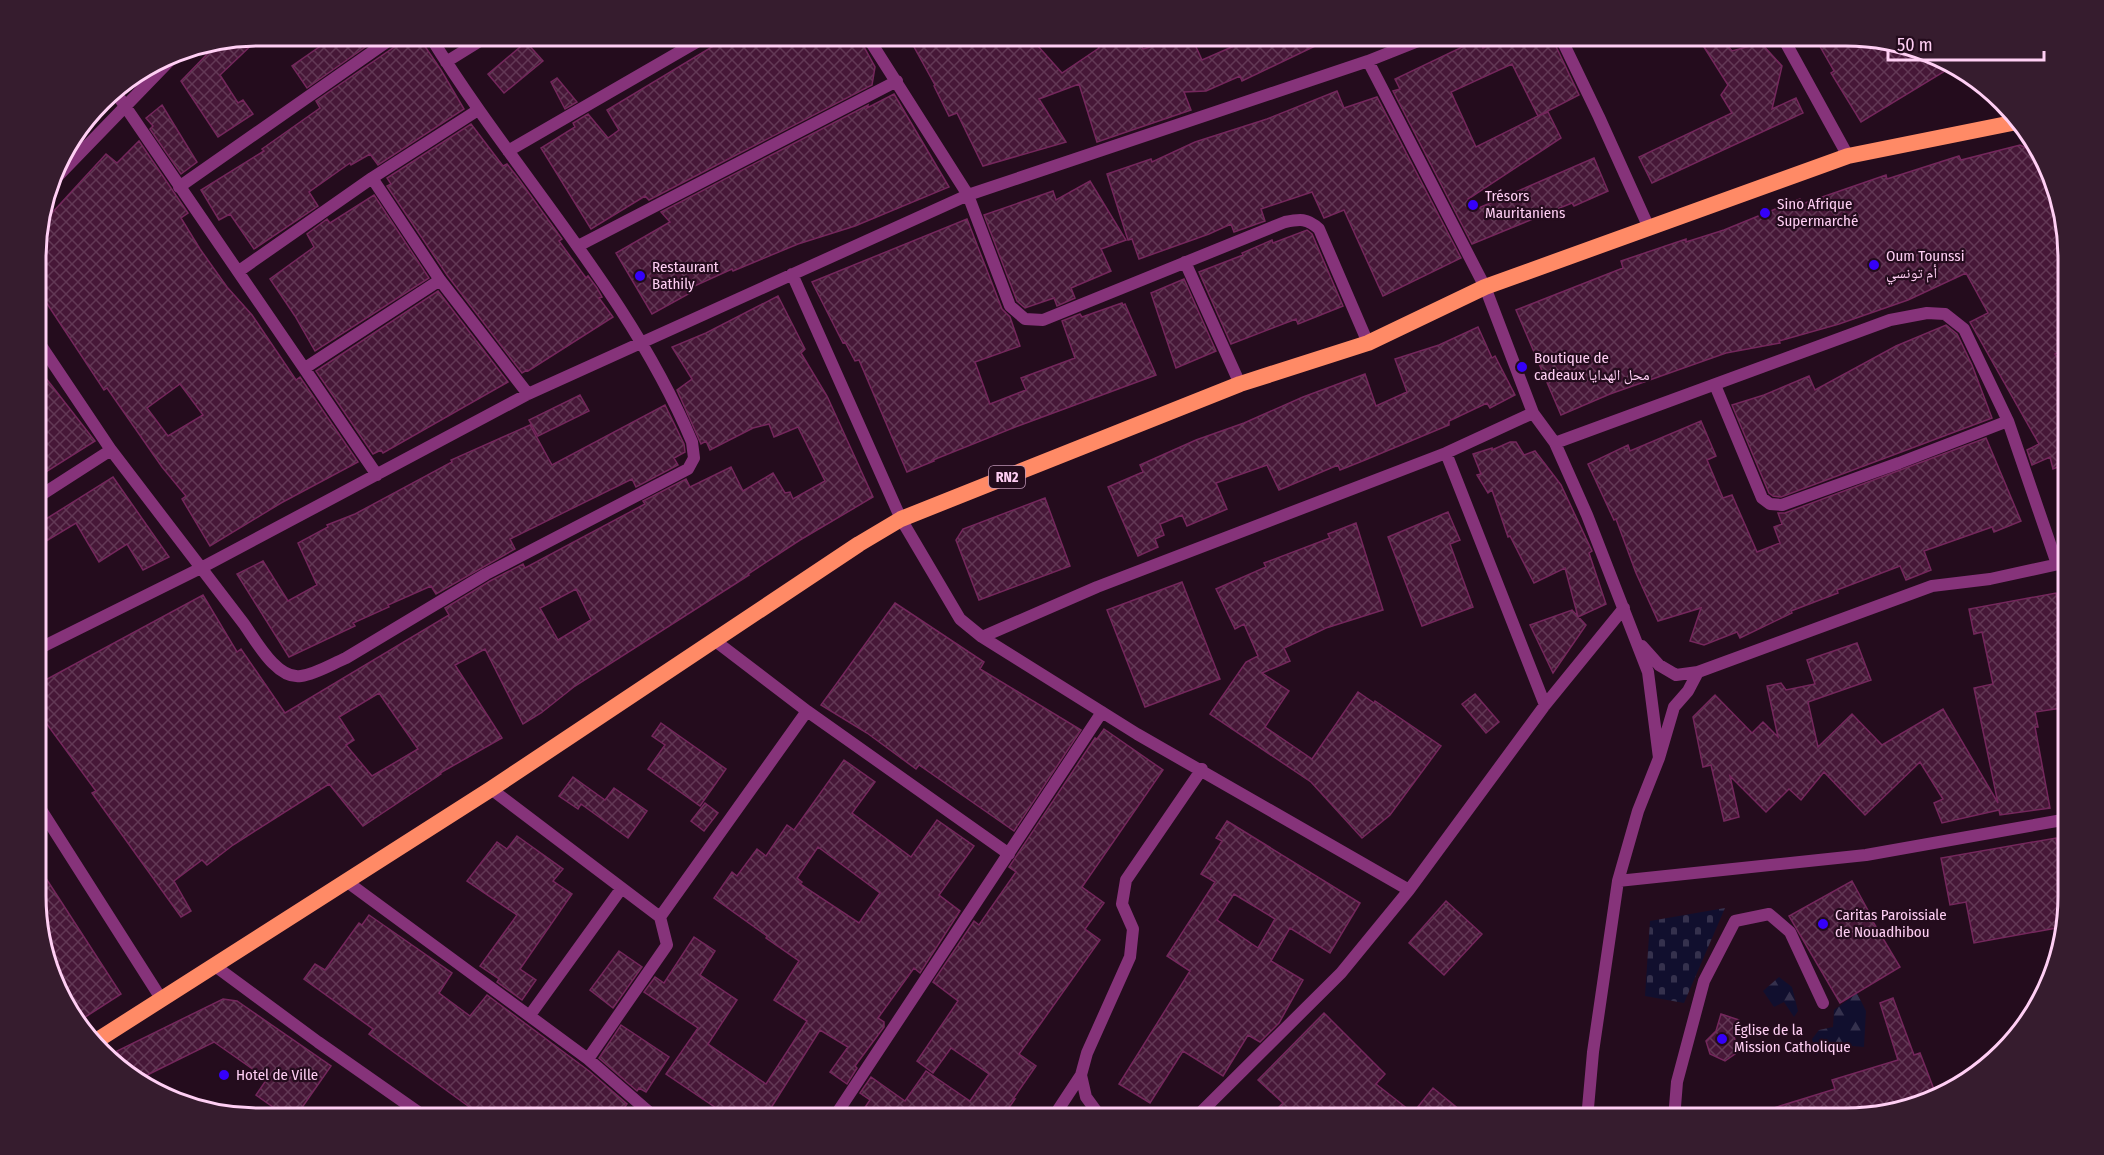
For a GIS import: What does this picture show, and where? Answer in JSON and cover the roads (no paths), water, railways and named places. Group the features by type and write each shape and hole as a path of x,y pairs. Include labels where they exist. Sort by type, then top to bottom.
{"highway":[{"name":"RN2","path":"101,1038 491,789 859,544 901,519 1240,384 1368,342 1485,287 1848,156 2009,124"}],"street":[{"path":"179,187 381,46"},
{"path":"46,353 111,450 264,653 285,675 301,677 346,658 486,574 688,469 694,458 692,442 643,342 578,246 478,110 436,46"},
{"path":"446,62 472,46"},
{"path":"508,151 690,46"},
{"path":"874,46 968,195 1010,306 1025,319 1043,320 1285,222 1301,219 1311,222 1319,229 1368,342"},
{"path":"46,645 201,568 528,394 968,195 1368,61 1406,46"},
{"path":"1565,46 1649,228"},
{"path":"1788,46 1848,156"},
{"path":"1368,61 1485,287 1533,413 1555,443 1624,608 1648,672 1659,758"},
{"path":"68,166 160,71"},
{"path":"578,246 897,81"},
{"path":"120,98 377,475"},
{"path":"239,271 372,178 478,110"},
{"path":"372,178 440,280 528,394"},
{"path":"1185,262 1240,384"},
{"path":"792,274 901,519 960,619 982,637 1102,712 1408,890"},
{"path":"305,368 440,280"},
{"path":"1555,443 1890,320 1928,314 1945,314 1964,329 2008,421 2057,551"},
{"path":"1715,385 1762,498 1770,504 1782,505 1803,498 1899,464 2008,421"},
{"path":"982,637 1097,587 1446,453 1533,413"},
{"path":"46,492 111,450"},
{"path":"1446,453 1545,705"},
{"path":"1638,642 1659,665 1676,675 1698,672 1932,586 1990,579 2057,564"},
{"path":"1205,1108 1341,973 1408,890 1545,705 1624,608"},
{"path":"714,640 807,711 1009,854"},
{"path":"1588,1108 1593,1052 1618,881 1638,811 1659,758 1674,707 1688,691 1698,672"},
{"path":"660,917 807,711"},
{"path":"840,1108 1102,712"},
{"path":"1059,1108 1081,1075 1087,1053 1130,957 1133,929 1122,904 1126,880 1202,769"},
{"path":"491,789 660,917 668,945 588,1059"},
{"path":"46,818 162,1000"},
{"path":"1618,881 1866,855 2058,821"},
{"path":"346,881 588,1059 644,1108"},
{"path":"530,1015 621,889"},
{"path":"1675,1108 1677,1082 1704,981 1735,921 1769,914 1790,932 1823,1003"},
{"path":"215,966 412,1108"},
{"path":"1081,1075 1086,1097 1094,1108"}],"place":[{"name":"Trésors Mauritaniens","path":"1473,205"},
{"name":"Sino Afrique Supermarché","path":"1765,213"},
{"name":"Oum Tounssi أم تونسي","path":"1874,265"},
{"name":"Restaurant Bathily","path":"640,276"},
{"name":"Boutique de cadeaux محل الهدايا","path":"1522,367"},
{"name":"Caritas Paroissiale de Nouadhibou","path":"1823,924"},
{"name":"Église de la Mission Catholique","path":"1722,1039"},
{"name":"Hotel de Ville","path":"224,1075"}]}
